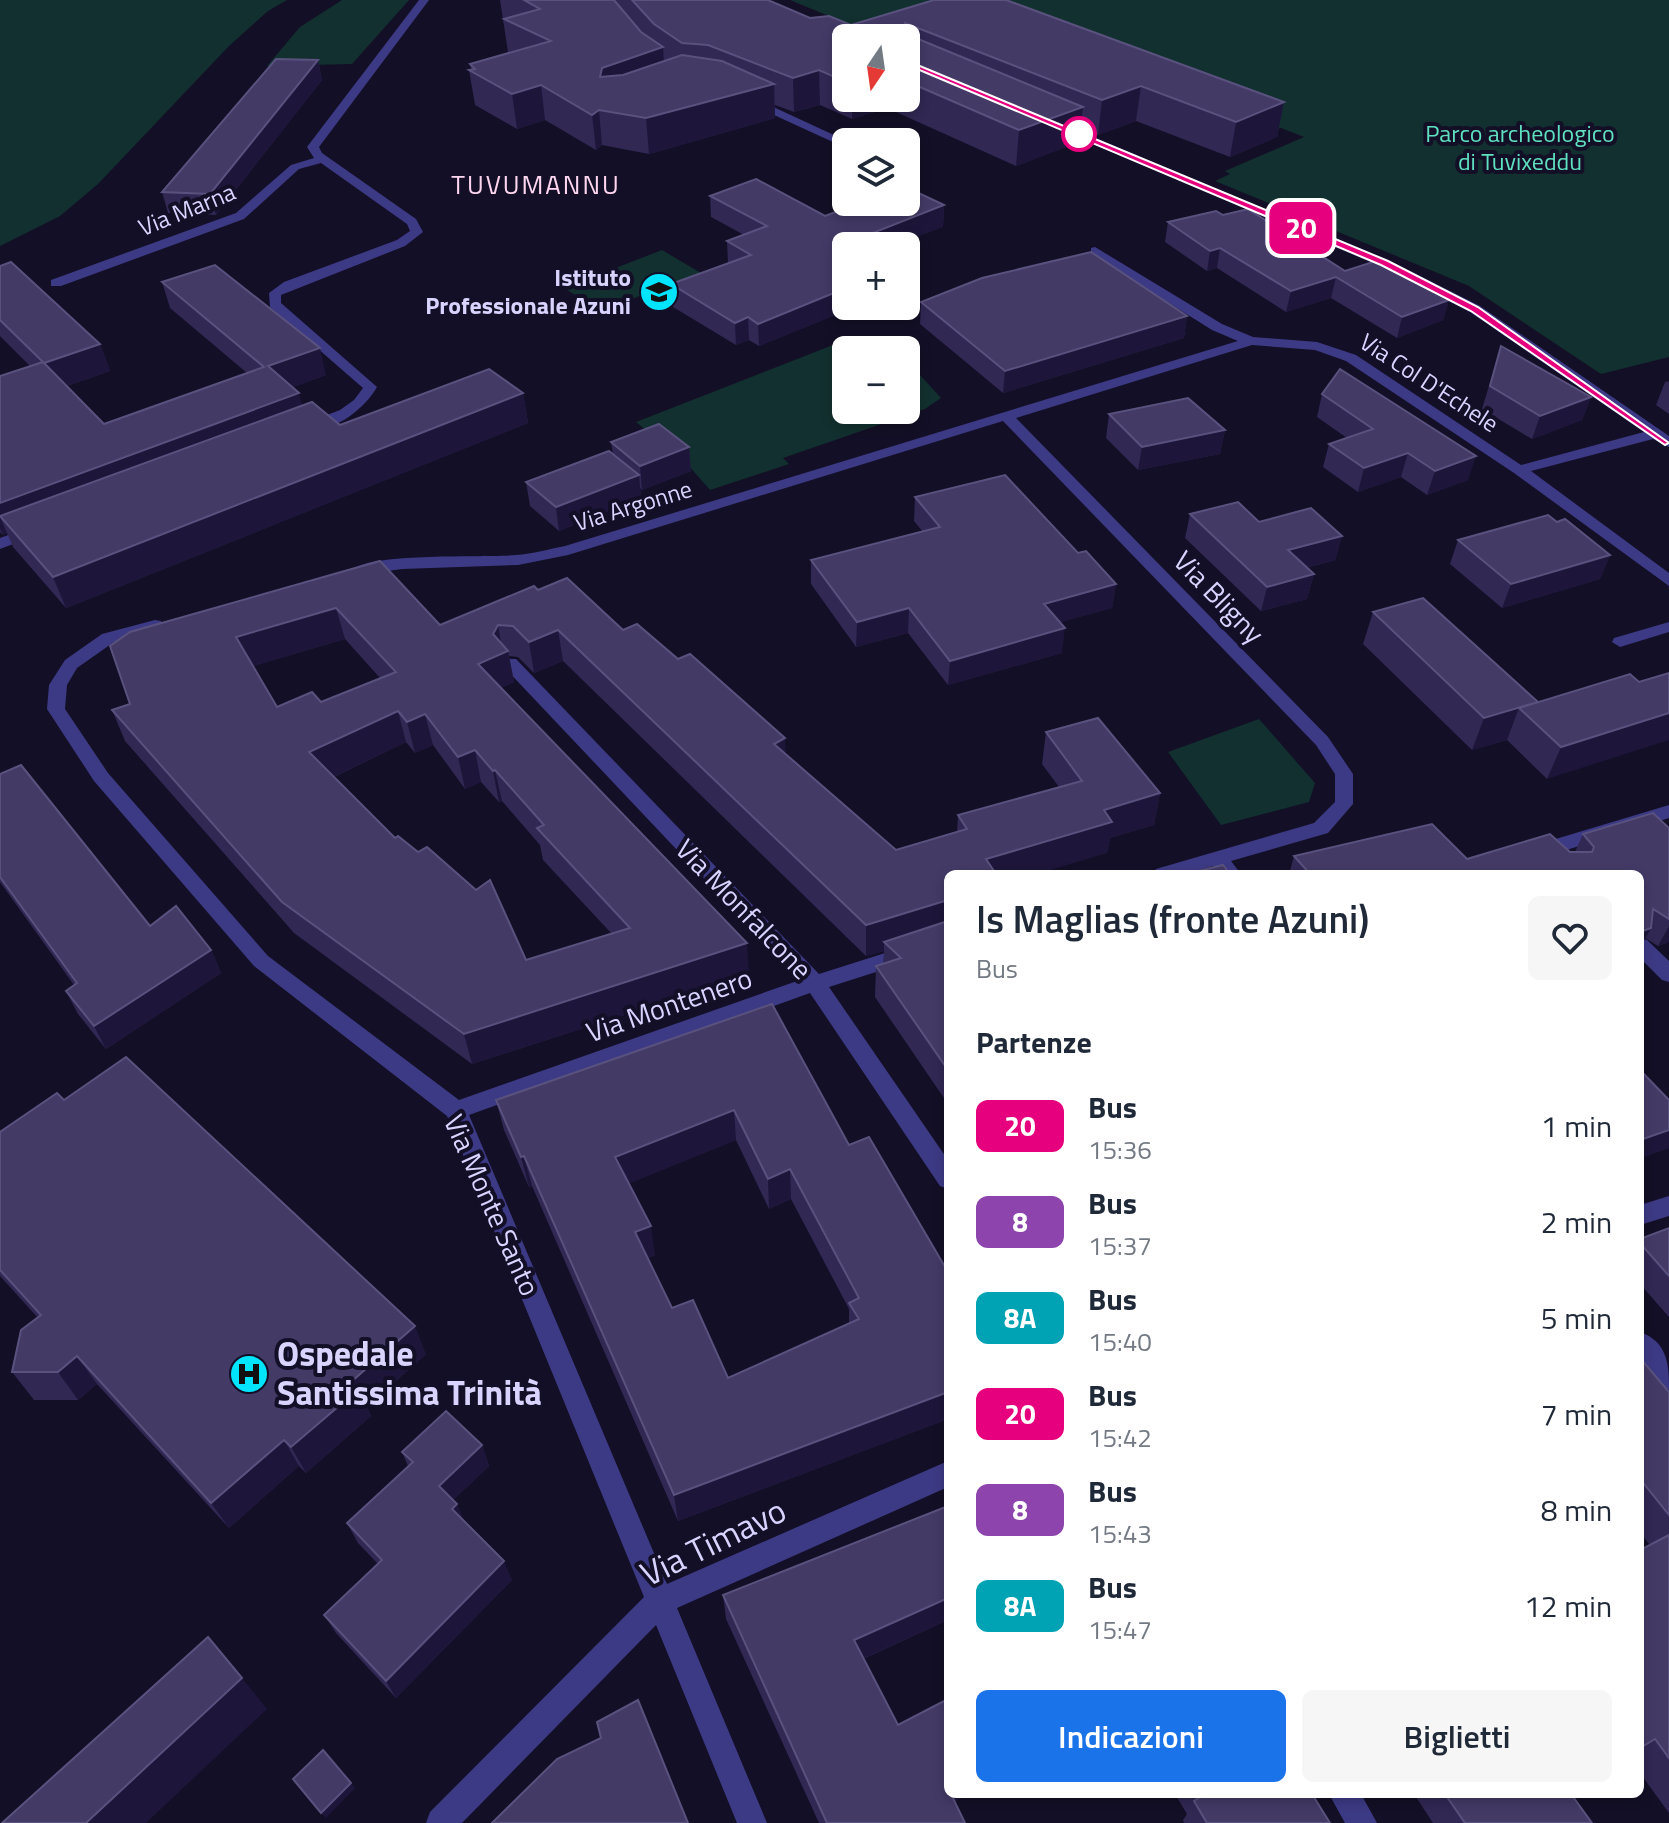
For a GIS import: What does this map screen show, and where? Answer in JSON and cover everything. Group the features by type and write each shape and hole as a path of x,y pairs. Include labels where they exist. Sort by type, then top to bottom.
{"street":[{"path":"292,434 350,412 364,400 370,387 275,304 275,293 401,243 417,232 412,222 324,159 313,147 424,0"},
{"path":"747,99 832,138"},
{"path":"1048,121 1384,263 1475,309 1669,443"},
{"name":"Via Marna","path":"56,283 240,216 295,167 324,159"},
{"name":"Via Col D'Echele","path":"1095,251 1217,327 1251,341 1317,346 1351,358 1519,470 1669,581"},
{"name":"Via Argonne","path":"344,574 402,564 518,560 568,550 1251,341"},
{"name":"Via Bligny","path":"1006,416 1322,741 1344,774 1344,804 1321,828 1216,857"},
{"path":"1519,470 1655,434"},
{"path":"0,544 58,522"},
{"name":"Via Monte Santo","path":"167,622 108,638 71,664 58,685 56,709 101,777 261,961 456,1110 752,1823"},
{"path":"1620,642 1669,627"},
{"name":"Via Monfalcone","path":"510,663 815,983 944,1173"},
{"path":"1566,870 1546,849 1666,815"},
{"path":"1175,870 1216,857 1227,870"},
{"name":"Via Montenero","path":"456,1110 815,983 944,942"},
{"path":"1644,949 1669,974"},
{"path":"1644,1214 1669,1206"},
{"path":"1644,1348 1669,1378"},
{"name":"Via Timavo","path":"441,1823 660,1601 944,1476"},
{"path":"1346,1798 1362,1823"}],"green space":[{"path":"0,0 287,0 268,11 229,46 98,184 60,216 0,246"},
{"path":"342,0 409,0 352,64 267,66 300,27"},
{"name":"Parco archeologico di Tuvixeddu","path":"790,0 1669,0 1669,357 1601,374 1469,286 1215,181 1230,174 1225,171 1304,137 1276,129 1001,22 920,31 920,24 848,24"},
{"path":"662,250 701,273 600,311 564,288"},
{"path":"832,345 832,424 882,424 783,458 789,464 710,490 688,465 636,422"},
{"path":"920,375 941,398 920,411"},
{"path":"1259,719 1315,783 1309,802 1221,825 1168,752"}],"building":[{"path":"524,0 614,0 641,32 663,47 602,68 600,77 623,75 682,55 722,61 774,84 646,118 599,110 592,115 541,85 512,94 469,70 475,69 470,64 551,41 504,19 540,9"},
{"path":"632,0 768,0 810,18 829,16 849,24 832,24 832,76 819,70 793,78 708,45 682,43 654,24"},
{"path":"934,0 1006,0 1284,102 1236,122 1141,86 1102,100 920,29 920,24 854,24"},
{"path":"920,40 1083,107 1019,130 920,87"},
{"path":"276,59 318,60 210,194 162,192"},
{"path":"756,179 825,216 832,213 832,216 916,216 875,232 832,232 832,294 758,324 748,317 735,323 671,284 751,255 727,241 767,226 710,196"},
{"path":"920,194 944,205 920,214"},
{"path":"1248,209 1345,271 1379,260 1449,300 1402,317 1336,277 1291,291 1220,248 1210,251 1168,222 1216,211 1223,215"},
{"path":"1091,252 1187,316 1005,371 921,302 982,278"},
{"path":"11,262 100,344 44,363 104,424 264,367 162,282 215,265 320,348 268,366 299,393 0,503 0,376 43,362 0,320 0,266"},
{"path":"1501,346 1591,397 1540,416 1490,386"},
{"path":"489,369 523,393 53,577 0,516 312,402 340,425"},
{"path":"1340,369 1476,456 1435,471 1408,453 1364,468 1329,444 1373,429 1322,394"},
{"path":"1188,398 1225,430 1142,447 1109,414"},
{"path":"659,424 689,447 640,466 611,442"},
{"path":"609,451 639,475 556,507 526,482"},
{"path":"1005,475 1078,553 1086,551 1116,584 1044,604 1065,628 950,661 909,608 857,622 811,560 940,527 915,497"},
{"path":"1238,502 1259,522 1311,508 1342,536 1288,550 1314,574 1267,587 1190,514"},
{"path":"1548,515 1557,522 1565,519 1610,555 1511,584 1458,540"},
{"path":"380,561 440,625 534,586 538,590 567,578 623,630 637,624 678,659 690,654 785,738 774,744 896,850 967,829 958,815 1082,781 1046,732 1098,718 1160,793 1104,810 1112,822 986,859 993,870 944,870 944,901 866,925 558,630 529,642 513,626 498,625 493,634 508,651 478,664 747,943 464,1034 282,902 112,710 130,704 110,646 130,632","holes":["336,608 396,672 321,702 312,692 277,707 236,637","398,711 407,722 425,714 458,757 475,750 544,825 537,828 630,928 526,960 490,880 476,890 427,847 418,852 398,836 395,838 309,752"]},
{"path":"1423,598 1538,702 1484,718 1373,612"},
{"path":"1669,673 1669,713 1561,747 1519,708 1630,674 1639,682"},
{"path":"21,765 150,926 176,906 211,950 94,1026 66,991 77,983 0,877 0,774"},
{"path":"1653,813 1669,828 1669,919 1653,909 1651,928 1644,931 1644,870 1306,870 1294,856 1432,824 1467,859 1550,834 1570,852 1592,852 1594,847 1583,834"},
{"path":"1223,865 1227,870 1203,870"},
{"path":"944,922 944,1064 876,966 901,958 884,942"},
{"path":"772,1004 849,1145 869,1137 944,1265 944,1394 674,1495 524,1156 521,1157 496,1100","holes":["734,1110 768,1179 790,1169 859,1298 849,1303 859,1319 728,1378 693,1300 672,1308 635,1232 651,1226 615,1157"]},
{"path":"126,1057 415,1326 351,1382 359,1389 291,1447 284,1440 211,1503 77,1356 58,1372 12,1372 21,1330 41,1315 0,1270 0,1132 57,1093 64,1100"},
{"path":"1644,1074 1669,1100 1669,1130 1644,1139"},
{"path":"1669,1228 1669,1276 1644,1248 1644,1237"},
{"path":"1644,1363 1669,1392 1669,1515 1644,1484"},
{"path":"446,1411 482,1445 439,1486 457,1504 452,1509 504,1561 386,1681 324,1615 382,1560 347,1523 413,1462 402,1452"},
{"path":"944,1508 944,1600 854,1640 898,1725 944,1701 944,1798 953,1798 965,1823 827,1823 723,1595"},
{"path":"1669,1535 1669,1758 1655,1739 1644,1746 1644,1548"},
{"path":"208,1637 242,1678 86,1823 2,1823"},
{"path":"638,1700 688,1823 492,1823 557,1759 601,1738 597,1722"},
{"path":"323,1750 351,1783 321,1813 293,1779"},
{"path":"1198,1798 1314,1798 1330,1823 1207,1823 1194,1801"},
{"path":"1448,1798 1574,1798 1592,1823 1465,1823"}],"bus line":[{"name":"20","path":"920,67 1384,263 1475,309 1669,443"}],"place":[{"name":"Istituto Professionale Azuni","path":"659,292"},
{"name":"Ospedale Santissima Trinità","path":"249,1374"}],"district":[{"name":"TUVUMANNU","path":"536,185"}]}
